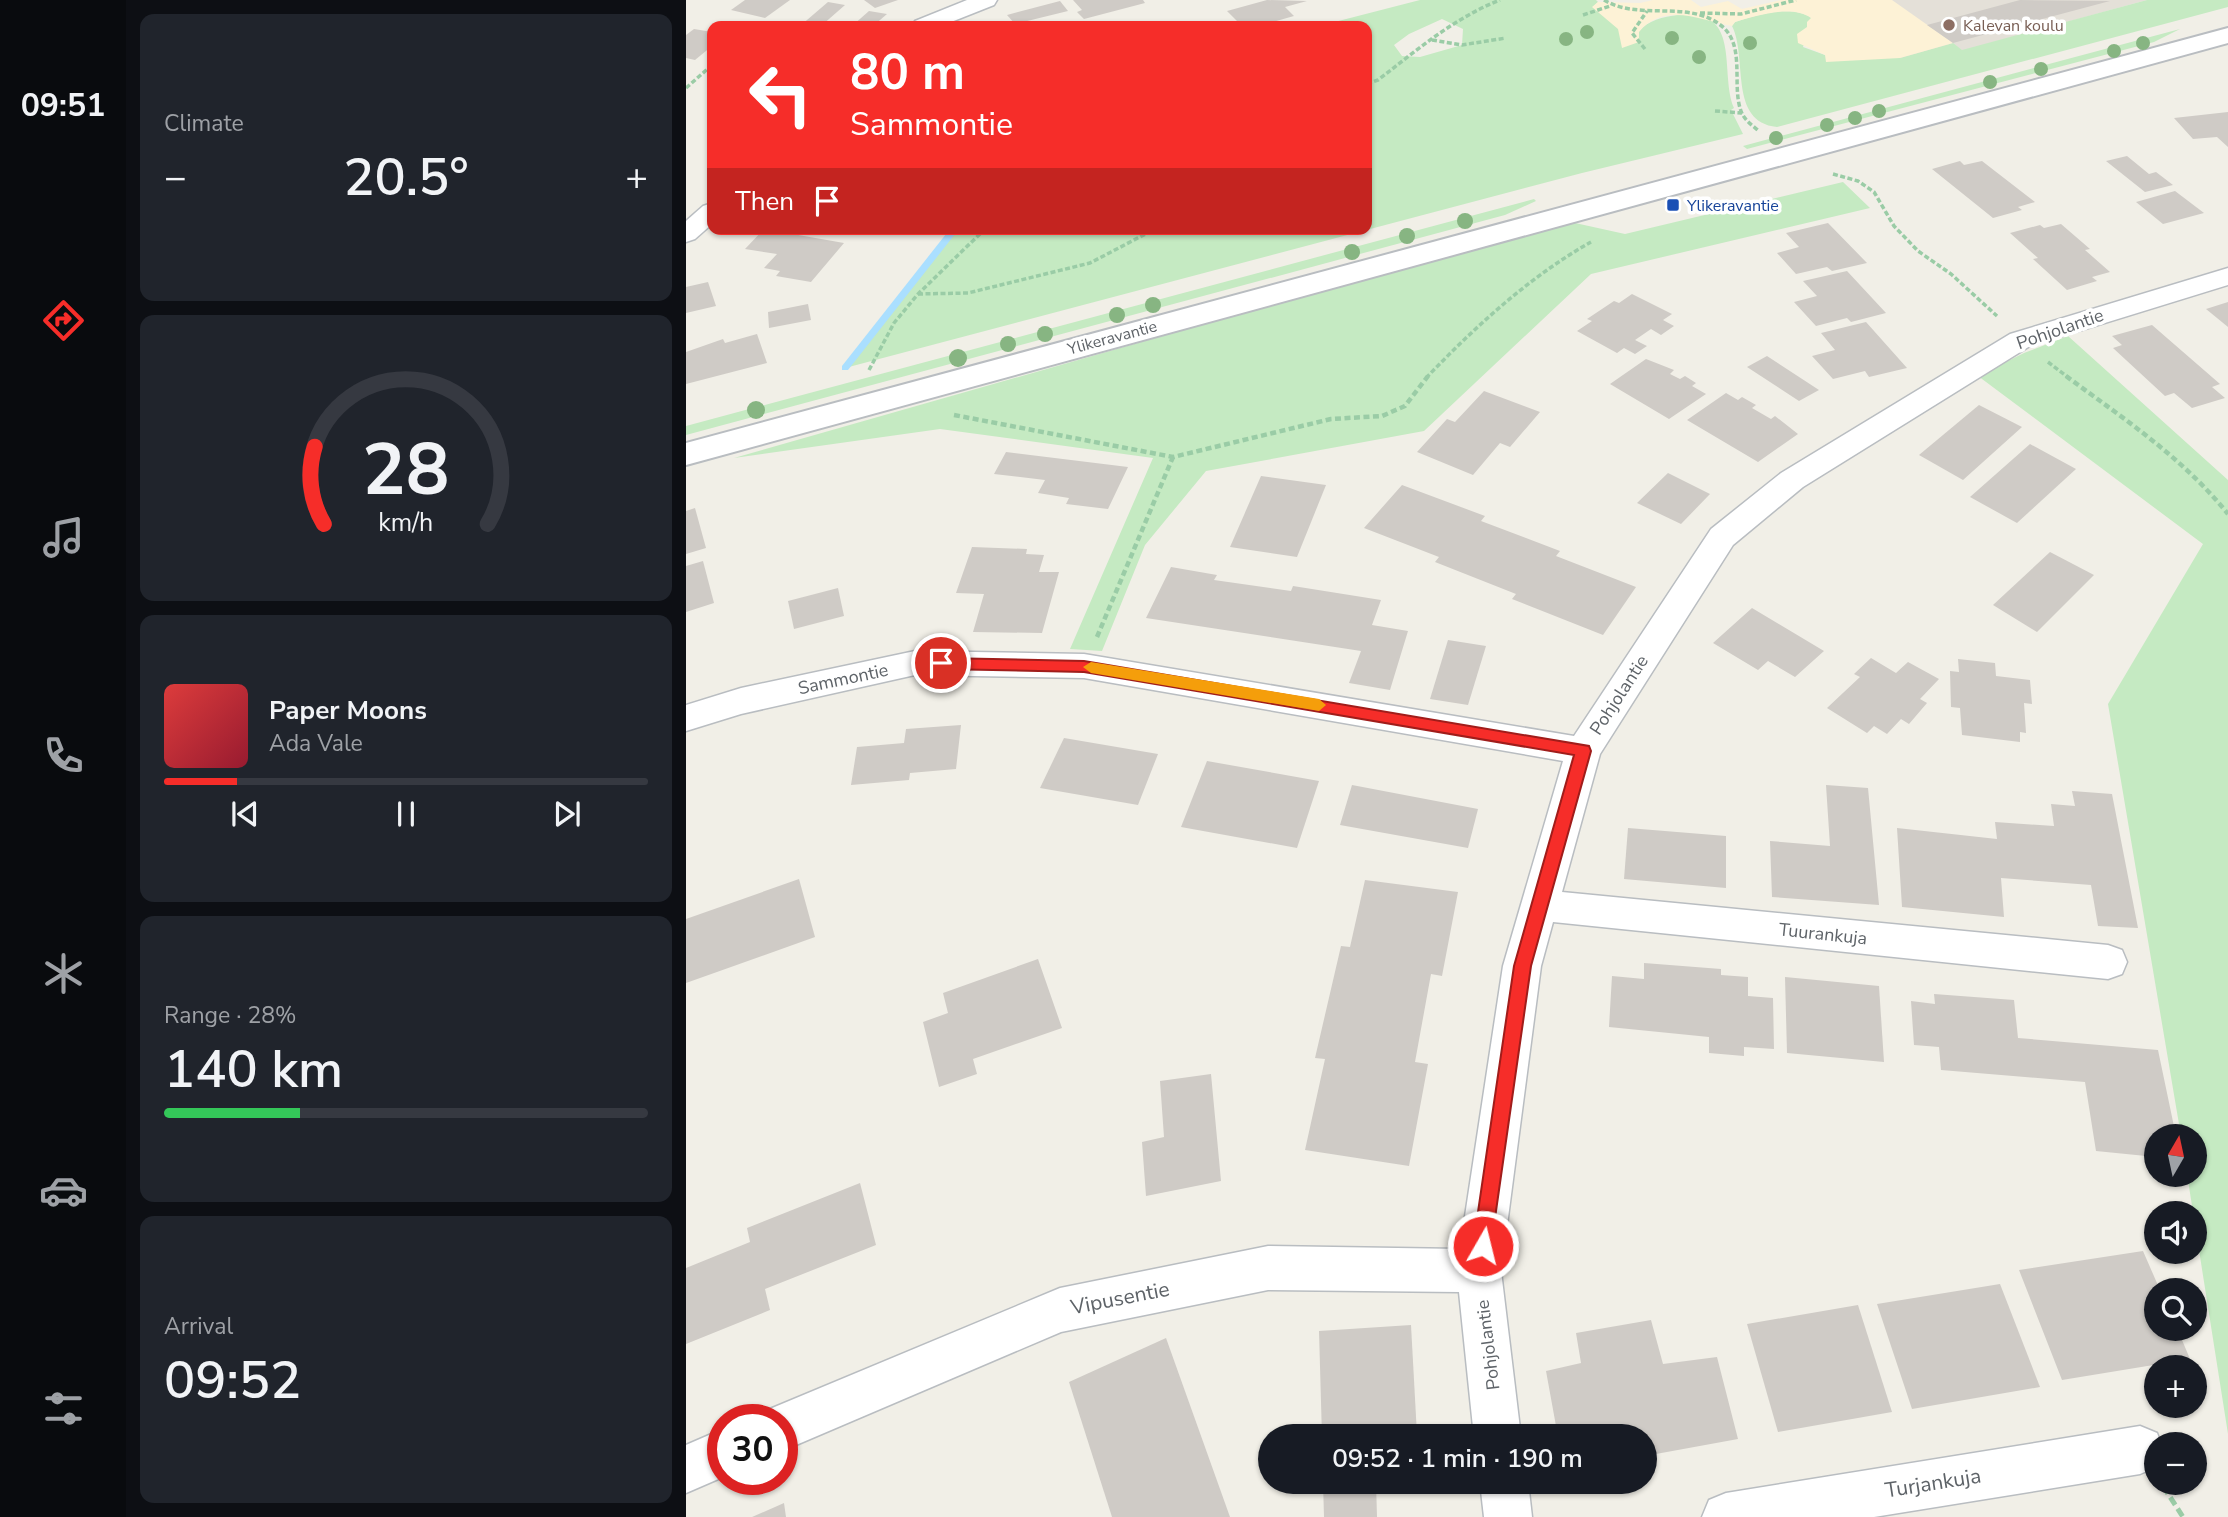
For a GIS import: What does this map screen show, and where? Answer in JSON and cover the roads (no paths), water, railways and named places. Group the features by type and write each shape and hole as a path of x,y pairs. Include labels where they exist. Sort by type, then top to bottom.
{"street":[{"path":"935,21 986,0"},
{"name":"Ylikeravantie","path":"686,454 2228,35"},
{"path":"686,234 707,215"},
{"name":"Pohjolantie","path":"1497,1424 1479,1271 1522,966 1583,751 1722,537 1792,480 2020,340 2228,276"},
{"name":"Sammontie","path":"686,718 741,701 915,663 1084,666 1583,751"},
{"name":"Tuurankuja","path":"1538,905 2108,962"},
{"name":"Vipusentie","path":"798,1421 1060,1310 1268,1268 1479,1271"},
{"path":"686,1469 707,1460"},
{"name":"Turjankuja","path":"1726,1517 2144,1467"},
{"path":"1505,1494 1508,1517"}],"waterway":[{"path":"845,368 950,235"}],"place":[{"name":"Kalevan koulu","path":"1949,25"},
{"name":"Ylikeravantie","path":"1673,205"}]}
